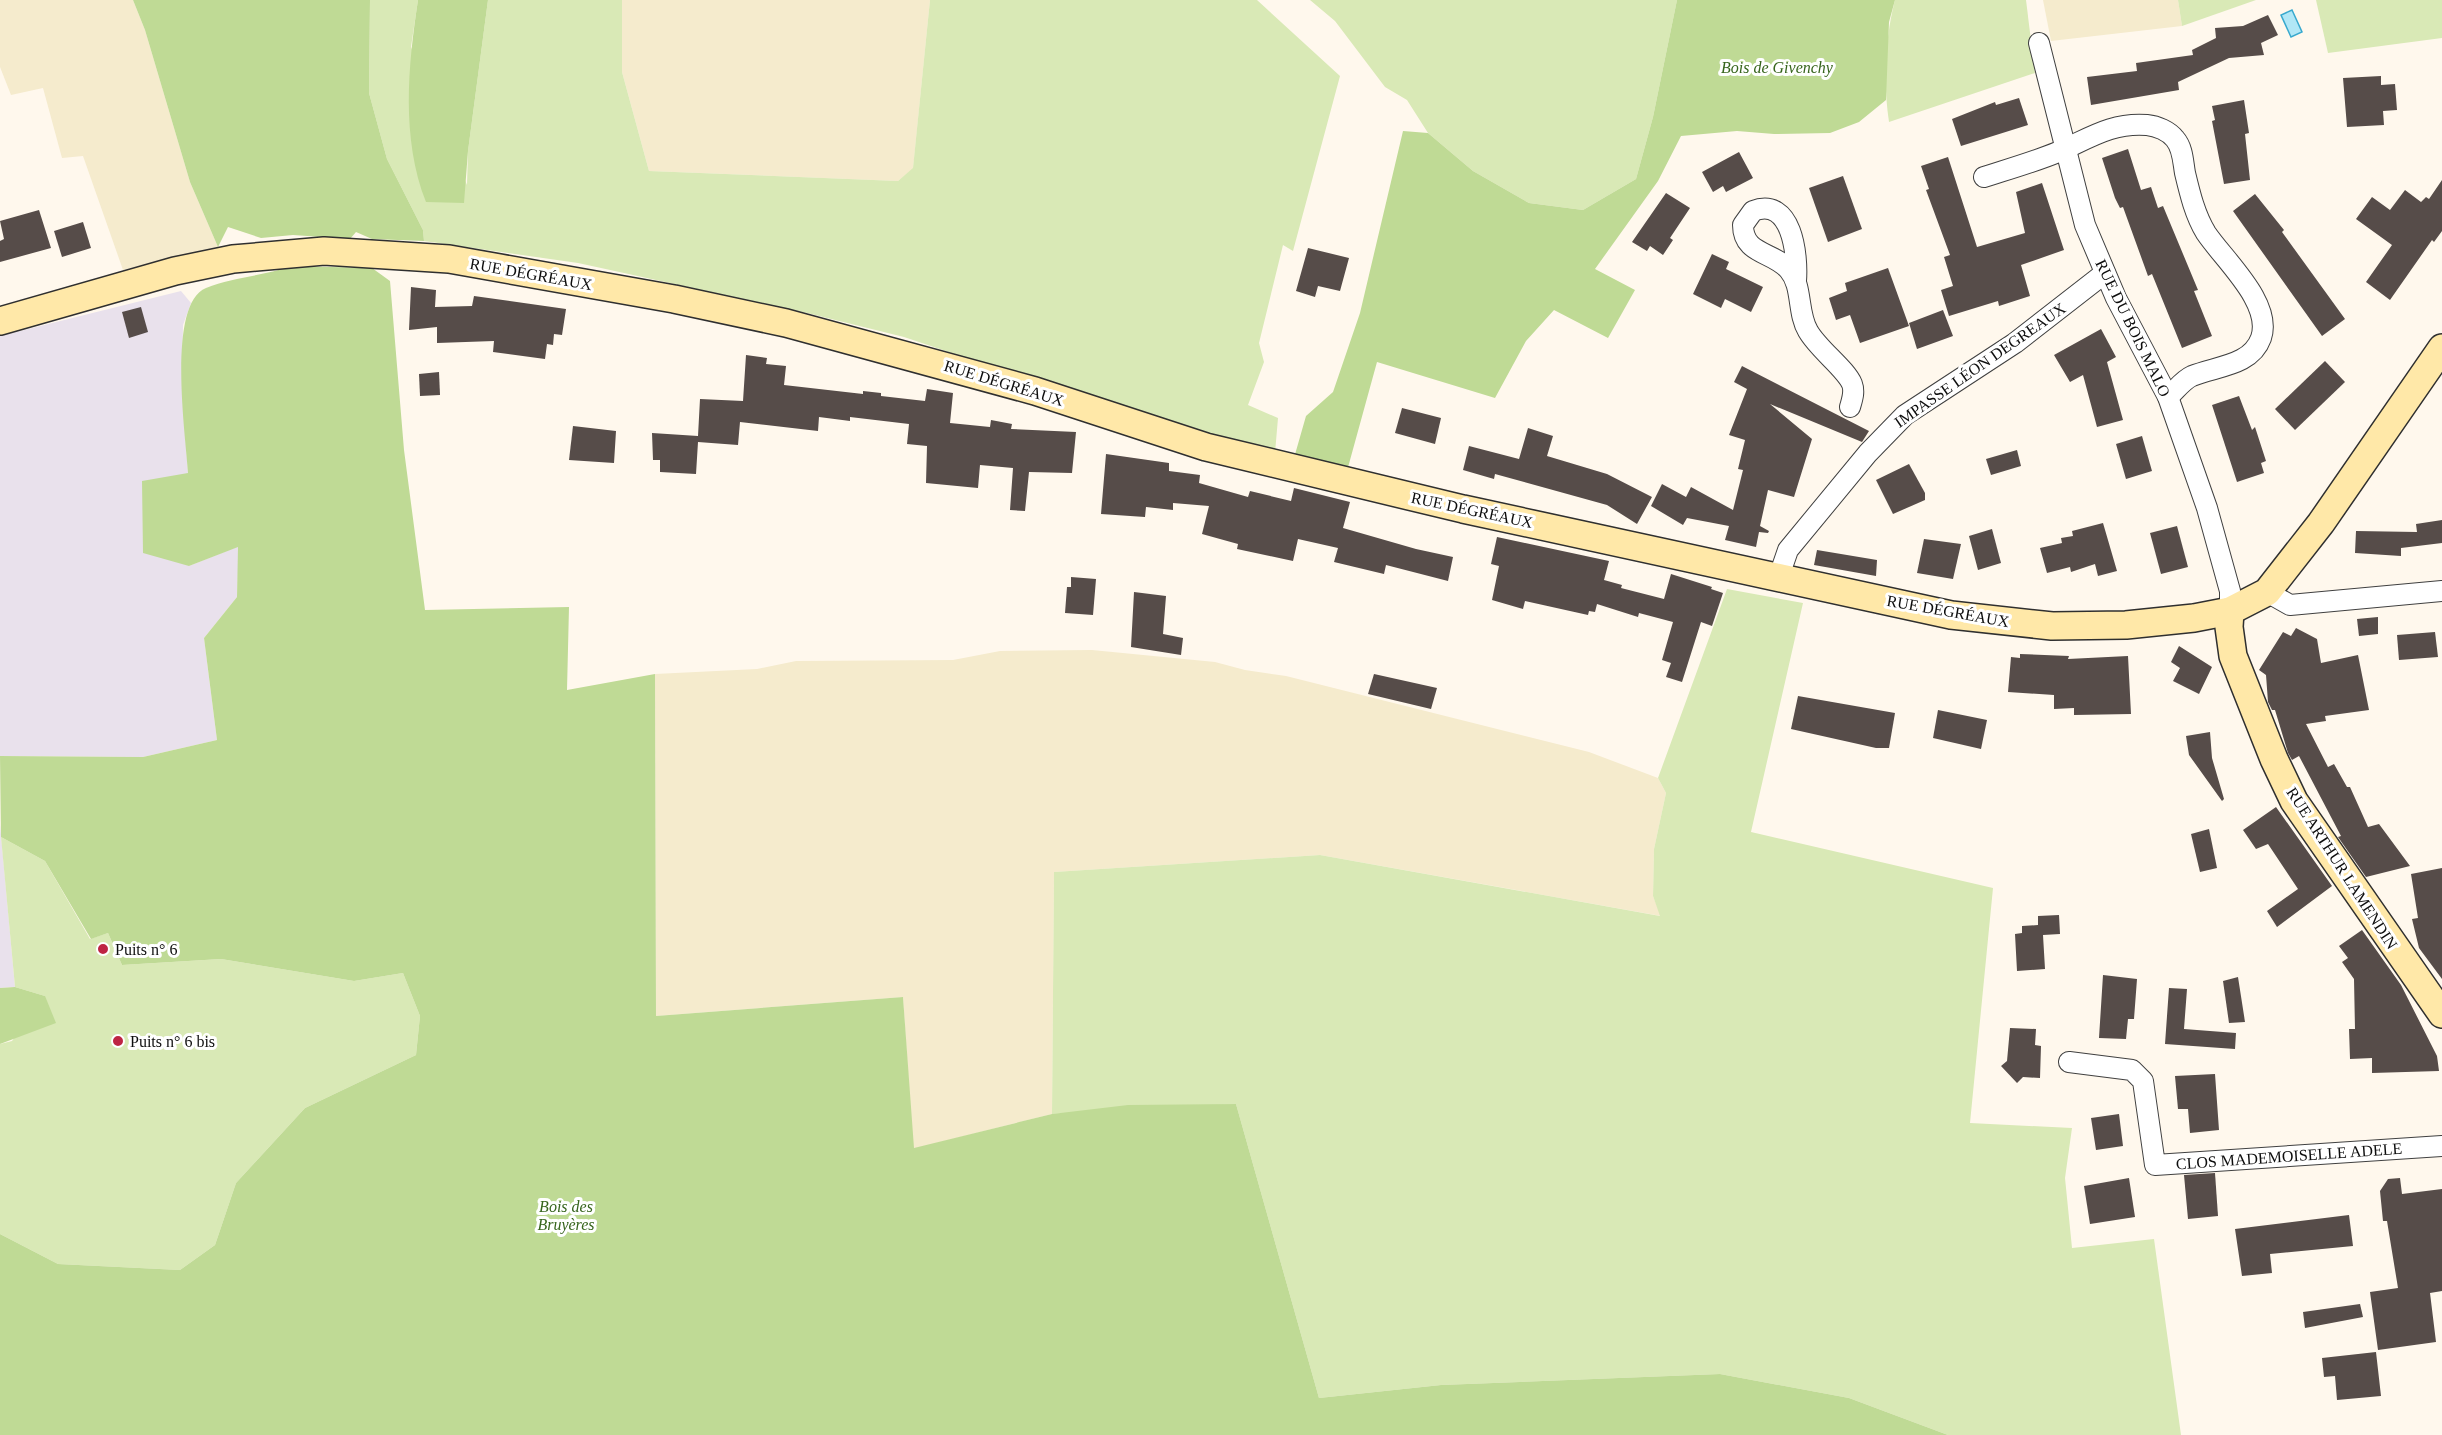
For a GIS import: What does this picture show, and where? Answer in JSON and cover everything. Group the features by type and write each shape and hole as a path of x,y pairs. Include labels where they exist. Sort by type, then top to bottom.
{"main road":[{"name":"RUE DÉGRÉAUX","path":"0,321 176,271 233,259 324,251 448,259 674,299 786,323 925,359 1206,447 1273,464 1778,579 1951,615 2052,626 2126,625 2194,618 2230,611 2267,592 2321,523 2442,348"},
{"name":"RUE ARTHUR LAMENDIN","path":"2230,611 2229,627 2233,656 2269,748 2294,801 2442,1014"}],"street":[{"name":"RUE DU BOIS MALO","path":"2039,43 2085,225 2105,273 2168,397 2210,518 2230,591 2230,611"},
{"path":"1984,177 2066,148 2103,130 2149,125 2165,130 2175,139 2181,149 2190,194 2205,231 2254,297 2261,311 2261,338 2253,350 2240,361 2192,376 2168,397"},
{"name":"IMPASSE LÉON DEGREAUX","path":"1778,579 1788,550 1874,447 1905,415 2024,337 2105,273"},
{"path":"1796,281 1806,329 1821,351 1852,384 1853,397 1850,407"},
{"path":"2267,592 2290,605 2442,591"},
{"name":"CLOS MADEMOISELLE ADELE","path":"2069,1062 2132,1070 2143,1081 2155,1165 2442,1146"}],"shaded area":[{"path":"0,0 133,0 145,30 190,182 218,247 123,270 83,156 62,158 43,88 11,95 0,67"},
{"path":"622,0 930,0 913,169 898,181 649,171 622,72"},
{"path":"2043,0 2178,0 2182,26 2051,41"},
{"path":"181,291 191,303 183,325 182,387 188,474 189,566 239,546 237,597 204,638 217,740 143,757 0,756 0,336"},
{"path":"1092,650 1215,662 1245,670 1286,676 1589,752 1658,778 1666,793 1654,849 1653,896 1661,916 1320,855 1054,872 1052,1114 913,1149 903,997 656,1016 655,674 757,669 796,661 953,660 1000,651"},
{"path":"0,824 15,987 0,988"}],"green space":[{"path":"133,0 370,0 369,93 387,159 423,230 424,241 372,239 356,232 350,239 293,235 261,238 228,227 218,247 190,182 145,30"},
{"path":"370,0 418,0 411,47 467,185 468,151 488,0 622,0 622,72 649,171 898,181 913,168 930,0 1257,0 1340,76 1293,251 1283,245 1259,343 1264,362 1248,405 1278,418 1275,453 1101,403 904,337 807,313 578,263 424,241 423,230 387,159 369,93"},
{"path":"418,0 488,0 468,151 464,203 426,202 418,178 413,153 409,102"},
{"path":"1310,0 1677,0 1653,117 1636,179 1583,210 1529,203 1473,171 1428,133 1407,100 1385,87 1335,21"},
{"name":"Bois de Givenchy","path":"1677,0 1895,0 1889,22 1886,100 1859,122 1830,133 1774,134 1737,131 1681,136 1658,181 1595,269 1635,290 1608,338 1554,310 1526,341 1495,398 1377,362 1347,471 1294,458 1306,416 1333,392 1360,313 1403,131 1428,133 1473,171 1529,203 1583,210 1636,179 1653,117"},
{"path":"1895,0 2026,0 2035,73 1889,122 1886,61"},
{"path":"2178,0 2256,0 2182,26"},
{"path":"2316,0 2442,0 2442,38 2328,53"},
{"name":"Bois des Bruyères","path":"291,266 372,268 390,281 404,450 425,610 569,607 567,690 655,674 656,1016 903,997 914,1148 1052,1114 1128,1105 1236,1104 1319,1398 1441,1385 1720,1374 1849,1398 1948,1435 0,1435 0,1234 58,1264 180,1270 215,1245 236,1183 305,1108 416,1055 420,1016 403,973 354,981 221,959 122,965 108,933 91,939 45,861 1,837 0,756 143,757 217,740 204,638 237,597 238,547 189,566 143,553 142,481 188,473 182,403 182,344 186,319 194,299 206,288 216,284"},
{"path":"1727,589 1803,603 1751,832 1993,888 1970,1123 2072,1128 2065,1178 2072,1248 2154,1239 2181,1435 1948,1435 1849,1398 1720,1374 1441,1385 1319,1398 1236,1104 1052,1114 1054,872 1320,855 1660,916 1653,896 1654,849 1666,793 1658,778"},
{"path":"1,837 45,861 90,939 108,933 122,965 221,959 354,981 403,973 420,1016 416,1055 305,1108 236,1183 215,1245 180,1270 58,1264 0,1234 0,1044 12,1041 45,996 15,987"},
{"path":"15,987 45,996 56,1023 0,1044 0,988"}],"water":[{"path":"2292,10 2302,32 2291,37 2281,15"}],"building":[{"path":"2268,15 2278,35 2261,43 2264,55 2229,58 2178,82 2179,90 2091,105 2087,77 2137,71 2136,63 2193,55 2192,50 2216,38 2215,28 2243,26"},
{"path":"2381,76 2381,85 2395,84 2397,110 2383,111 2384,125 2347,127 2343,78"},
{"path":"2019,98 2028,125 1961,146 1952,119 1995,102 1996,105"},
{"path":"2244,100 2249,133 2245,134 2250,180 2224,184 2212,121 2215,120 2212,106"},
{"path":"2128,149 2141,190 2151,187 2158,208 2163,206 2198,290 2194,291 2212,336 2182,348 2152,274 2148,276 2123,207 2120,208 2115,198 2102,158"},
{"path":"1739,152 1753,178 1726,192 1723,186 1713,192 1702,172"},
{"path":"1948,157 1977,247 2025,233 2016,192 2042,183 2064,250 2021,265 2030,296 1999,306 1998,301 1949,316 1941,290 1953,286 1944,257 1950,255 1926,190 1929,189 1921,166"},
{"path":"1843,176 1862,229 1828,242 1809,188"},
{"path":"2442,180 2442,231 2434,242 2432,240 2390,300 2366,282 2392,245 2356,219 2372,197 2390,210 2405,190 2421,202 2426,197 2429,199"},
{"path":"1666,193 1690,208 1670,238 1673,240 1663,255 1650,246 1647,251 1632,242"},
{"path":"2255,194 2284,230 2282,232 2345,319 2322,336 2233,211"},
{"path":"39,210 51,248 0,262 0,241 4,239 0,221"},
{"path":"83,222 91,248 62,257 54,231"},
{"path":"1308,248 1349,258 1340,291 1318,286 1315,297 1296,291"},
{"path":"1712,254 1729,262 1726,269 1763,287 1751,312 1725,299 1721,308 1693,294"},
{"path":"1888,268 1909,326 1860,343 1850,315 1836,320 1829,298 1847,291 1845,283"},
{"path":"411,287 436,290 435,307 472,306 474,296 566,309 562,335 554,334 553,345 547,344 545,359 493,352 494,341 437,343 437,327 409,330"},
{"path":"141,307 148,332 129,338 122,312"},
{"path":"1943,310 1953,336 1917,349 1909,323"},
{"path":"2101,329 2116,357 2107,362 2123,420 2097,427 2083,375 2070,382 2054,355"},
{"path":"746,355 767,358 766,364 786,366 784,385 863,394 863,391 881,393 881,396 925,401 927,389 953,393 950,423 990,427 991,420 1012,424 1011,429 1076,432 1072,473 1029,472 1025,511 1010,510 1013,468 980,465 978,488 926,483 927,446 907,444 909,424 850,417 850,421 819,417 818,431 740,422 738,445 698,442 696,474 660,472 660,460 653,460 652,433 698,436 700,399 743,401"},
{"path":"2325,361 2345,382 2295,430 2275,409"},
{"path":"1742,366 1869,431 1862,442 1770,404 1812,439 1794,497 1768,490 1760,526 1769,531 1768,533 1759,532 1756,547 1725,540 1729,526 1687,518 1683,525 1651,506 1662,484 1686,497 1691,487 1733,510 1743,470 1738,469 1745,440 1729,435 1747,389 1734,382"},
{"path":"439,372 440,395 420,396 419,374"},
{"path":"2239,396 2252,430 2255,427 2266,461 2261,463 2264,473 2237,482 2212,405"},
{"path":"1402,408 1441,418 1435,444 1395,433"},
{"path":"573,426 616,431 614,463 569,460"},
{"path":"1528,428 1553,436 1547,456 1607,474 1652,497 1637,524 1607,505 1495,474 1494,479 1463,470 1469,446 1519,459"},
{"path":"2142,436 2152,471 2126,479 2116,444"},
{"path":"2017,450 2021,466 1991,475 1986,459"},
{"path":"1106,454 1169,463 1169,471 1200,475 1199,483 1248,497 1250,491 1291,501 1294,488 1350,502 1343,528 1453,557 1448,581 1386,565 1384,574 1334,562 1338,548 1298,539 1293,561 1237,549 1238,544 1202,534 1209,506 1173,503 1173,510 1146,507 1145,517 1101,514"},
{"path":"1909,464 1925,493 1925,500 1893,514 1876,480"},
{"path":"2442,520 2442,543 2401,548 2401,556 2355,553 2356,531 2417,532 2416,524"},
{"path":"2103,523 2117,571 2098,576 2095,564 2071,572 2070,567 2047,573 2040,548 2062,543 2061,538 2073,536 2072,531"},
{"path":"2177,526 2188,567 2161,574 2150,533"},
{"path":"1992,529 2001,563 1978,570 1969,536"},
{"path":"1497,537 1609,561 1604,580 1622,585 1621,588 1664,599 1671,574 1712,587 1711,589 1723,593 1712,626 1701,622 1682,682 1666,677 1671,663 1662,660 1673,622 1639,613 1638,617 1597,604 1595,612 1589,611 1588,615 1525,601 1523,609 1492,600 1499,566 1491,564"},
{"path":"1924,539 1961,544 1953,579 1917,573"},
{"path":"1817,550 1877,560 1876,576 1814,565"},
{"path":"1071,577 1096,579 1093,615 1065,613 1067,587 1071,587"},
{"path":"1134,592 1166,596 1163,634 1183,638 1181,655 1131,647"},
{"path":"2378,617 2378,634 2359,636 2357,619"},
{"path":"2296,628 2317,639 2321,663 2358,655 2369,710 2325,716 2326,721 2306,724 2328,767 2334,764 2347,787 2350,787 2368,827 2379,824 2410,866 2366,877 2338,837 2341,836 2299,756 2292,760 2288,753 2275,710 2272,710 2268,702 2266,675 2259,670 2283,632 2291,636"},
{"path":"2435,632 2438,657 2399,660 2397,635"},
{"path":"2179,646 2212,667 2199,694 2173,681 2180,668 2171,662"},
{"path":"2020,654 2069,656 2068,659 2128,656 2131,714 2074,715 2074,708 2054,709 2054,695 2008,692 2011,657 2020,658"},
{"path":"1374,674 1437,688 1431,709 1368,694"},
{"path":"1798,696 1895,713 1889,748 1876,748 1791,729"},
{"path":"1938,710 1987,720 1981,749 1933,738"},
{"path":"2210,732 2212,758 2224,799 2222,801 2189,755 2186,736"},
{"path":"2276,807 2332,886 2277,927 2267,911 2298,889 2268,844 2256,849 2243,830"},
{"path":"2209,829 2217,868 2200,872 2191,834"},
{"path":"2442,868 2442,979 2419,948 2412,919 2418,918 2411,874"},
{"path":"2059,915 2060,934 2043,935 2045,969 2017,971 2015,934 2022,933 2022,926 2038,925 2038,916"},
{"path":"2362,930 2401,985 2437,1056 2439,1071 2372,1073 2372,1058 2350,1059 2349,1029 2355,1029 2354,979 2342,962 2348,958 2339,946"},
{"path":"2103,975 2137,979 2134,1019 2128,1019 2126,1039 2099,1038"},
{"path":"2238,977 2245,1022 2229,1023 2223,981"},
{"path":"2169,988 2187,989 2184,1029 2236,1033 2235,1049 2165,1044"},
{"path":"2010,1028 2036,1029 2035,1045 2041,1046 2040,1078 2023,1077 2017,1083 2001,1066 2007,1061"},
{"path":"2215,1074 2219,1130 2190,1133 2188,1109 2178,1109 2175,1076"},
{"path":"2119,1114 2123,1146 2096,1150 2091,1118"},
{"path":"2215,1173 2218,1216 2188,1219 2184,1175"},
{"path":"2129,1178 2135,1217 2090,1224 2084,1186"},
{"path":"2400,1178 2402,1194 2442,1189 2442,1291 2430,1293 2436,1342 2378,1350 2370,1292 2398,1288 2387,1221 2383,1221 2380,1191 2388,1179"},
{"path":"2349,1215 2353,1246 2270,1254 2272,1273 2242,1276 2235,1229"},
{"path":"2360,1304 2363,1317 2305,1328 2303,1312"},
{"path":"2376,1352 2381,1396 2337,1400 2335,1376 2324,1377 2322,1358"}],"place":[{"name":"Puits n° 6","path":"103,949"},
{"name":"Puits n° 6 bis","path":"118,1041"}]}
